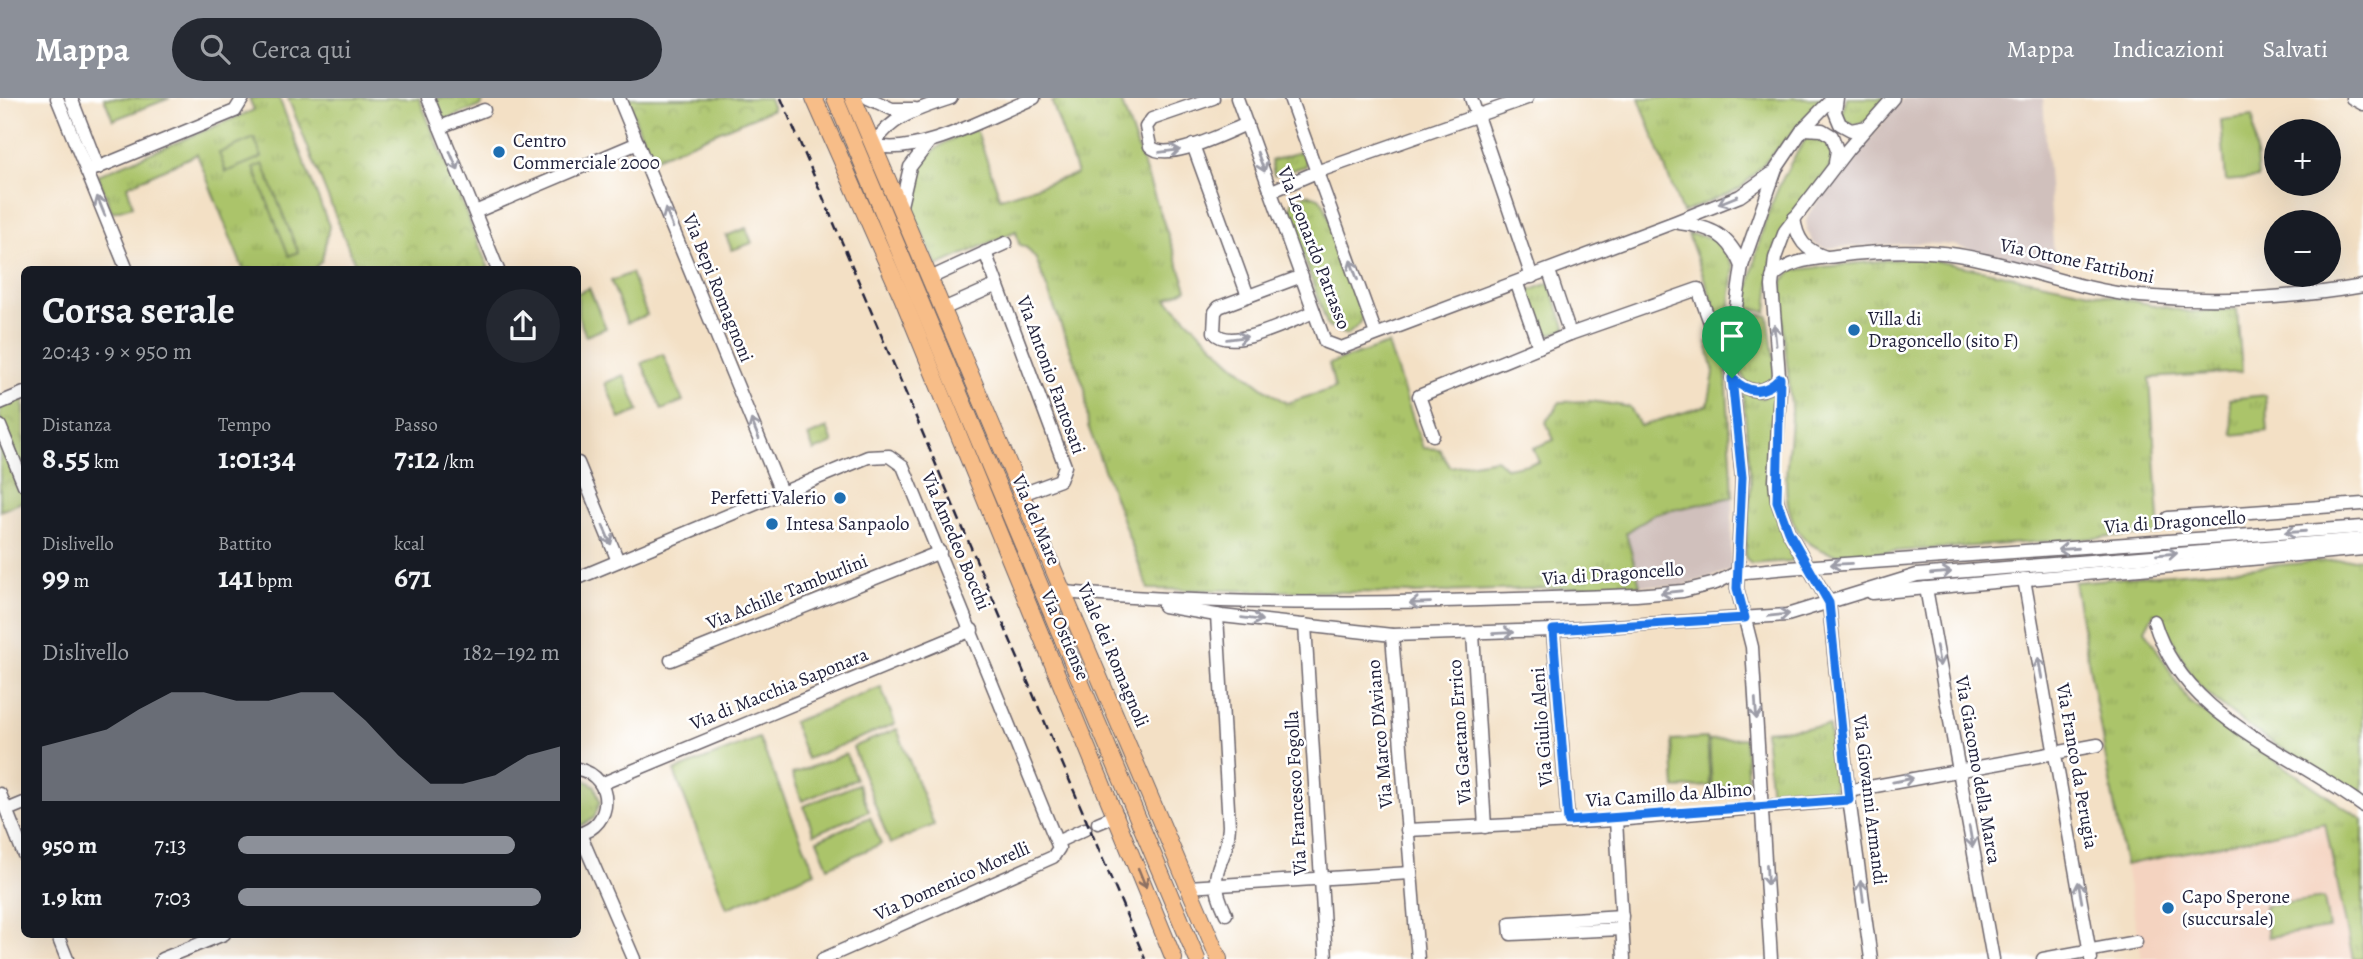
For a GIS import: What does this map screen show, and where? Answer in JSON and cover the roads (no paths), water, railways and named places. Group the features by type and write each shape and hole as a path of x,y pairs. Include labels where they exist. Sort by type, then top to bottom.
{"main road":[{"name":"Via Ostiense","path":"814,98 902,297 1174,959"},
{"name":"Via del Mare","path":"835,98 1197,959"},
{"name":"Viale dei Romagnoli","path":"853,98 1219,959"}],"street":[{"path":"57,98 93,170"},
{"path":"71,98 126,266"},
{"path":"93,170 235,111 243,98"},
{"path":"428,98 496,266"},
{"name":"Via Bepi Romagnoni","path":"619,98 781,492"},
{"path":"868,98 892,108 918,109"},
{"path":"873,145 890,124 918,109 951,98"},
{"path":"873,145 896,147 931,140 1034,98"},
{"path":"1213,98 1152,118 1146,127 1146,140 1157,152 1171,153 1247,124"},
{"name":"Via Leonardo Patrasso","path":"1237,98 1325,342 1340,348 1517,284 1675,222 1752,189 1776,169"},
{"path":"1290,98 1377,334"},
{"path":"1471,98 1532,278"},
{"path":"1272,191 1527,98"},
{"path":"1835,98 1835,112 1840,124 1852,130 1867,127"},
{"path":"1771,959 1752,646 1737,573 1742,477 1732,378 1733,328 1742,266 1755,222 1776,169 1803,129 1835,98"},
{"path":"1829,603 1788,531 1777,501 1780,378 1772,278 1778,248 1794,218 1893,98"},
{"path":"2352,98 2363,104"},
{"path":"440,127 484,110"},
{"path":"1803,129 1822,130 1832,136 1837,150 1834,167"},
{"path":"900,210 910,167 931,140"},
{"path":"475,212 638,143"},
{"path":"1193,145 1248,296"},
{"path":"1794,218 1800,241 1812,252 1826,257"},
{"path":"1675,222 1704,226 1718,232 1734,249 1742,266"},
{"path":"930,278 1006,243"},
{"name":"Via Ottone Fattiboni","path":"1772,278 1787,265 1826,257 1922,251 1960,256 2137,296 2198,300 2284,298 2363,286"},
{"name":"Via Antonio Fantosati","path":"985,253 1065,466 1060,480 1022,494"},
{"path":"1549,271 1570,334"},
{"path":"1301,276 1219,307 1213,325 1218,336 1237,341 1314,312"},
{"path":"1517,284 1539,347"},
{"name":"Via Antonio Fantosati","path":"943,309 997,285"},
{"path":"1433,435 1419,396 1570,334 1698,289 1713,331"},
{"path":"1732,378 1747,390 1756,391 1770,387 1780,378"},
{"path":"0,403 21,394"},
{"path":"0,426 21,478"},
{"name":"Via Amedeo Bocchi","path":"581,577 868,457 893,457 905,469 1059,841"},
{"path":"581,470 618,561"},
{"name":"Via di Dragoncello","path":"2168,518 2363,504"},
{"name":"Via di Dragoncello","path":"1112,597 1386,604 1636,595 1696,588 1737,573 1809,566 2363,527"},
{"name":"Via di Dragoncello","path":"1064,592 1112,597 1217,615 1392,635 1473,634 1787,615 1917,575 2363,539"},
{"name":"Via di Dragoncello","path":"1854,594 2363,549"},
{"name":"Via Achille Tamburlini","path":"671,660 940,552"},
{"name":"Via Franco da Perugia","path":"2024,579 2090,955"},
{"name":"Via Giacomo della Marca","path":"1926,589 1993,959"},
{"name":"Via Giovanni Armandi","path":"1829,603 1848,796 1871,959"},
{"path":"1217,615 1227,842 1214,885 1226,914"},
{"path":"2154,621 2164,646 2187,683 2225,719 2363,806"},
{"name":"Via Francesco Fogolla","path":"1305,625 1326,959"},
{"name":"Via di Macchia Saponara","path":"601,784 972,630"},
{"name":"Via Giulio Aleni","path":"1553,630 1568,821"},
{"name":"Via Gaetano Errico","path":"1473,634 1485,827"},
{"name":"Via Marco D'Aviano","path":"1392,635 1418,959"},
{"name":"Via Camillo da Albino","path":"1407,830 1616,820 1763,807 1848,796 1959,770 2098,745"},
{"path":"581,770 588,772 601,784 606,793 604,814 590,830 581,833"},
{"path":"0,794 21,847"},
{"path":"7,810 21,804"},
{"path":"1098,823 1117,815"},
{"path":"1616,820 1624,959"},
{"name":"Via Domenico Morelli","path":"823,959 1053,857 1059,850 1059,841 1085,829"},
{"path":"581,839 634,959"},
{"path":"1188,887 1410,873"},
{"path":"1622,922 1511,934 1510,923 1622,922"},
{"path":"59,938 67,959"},
{"path":"162,959 214,938"},
{"path":"2043,959 2090,955 2136,942"}],"railway":[{"path":"781,98 1145,959"}],"place":[{"name":"Centro Commerciale 2000","path":"499,152"},
{"name":"Villa di Dragoncello (sito F)","path":"1854,330"},
{"name":"Perfetti Valerio","path":"840,498"},
{"name":"Intesa Sanpaolo","path":"772,524"},
{"name":"Capo Sperone (succursale)","path":"2168,908"}]}
